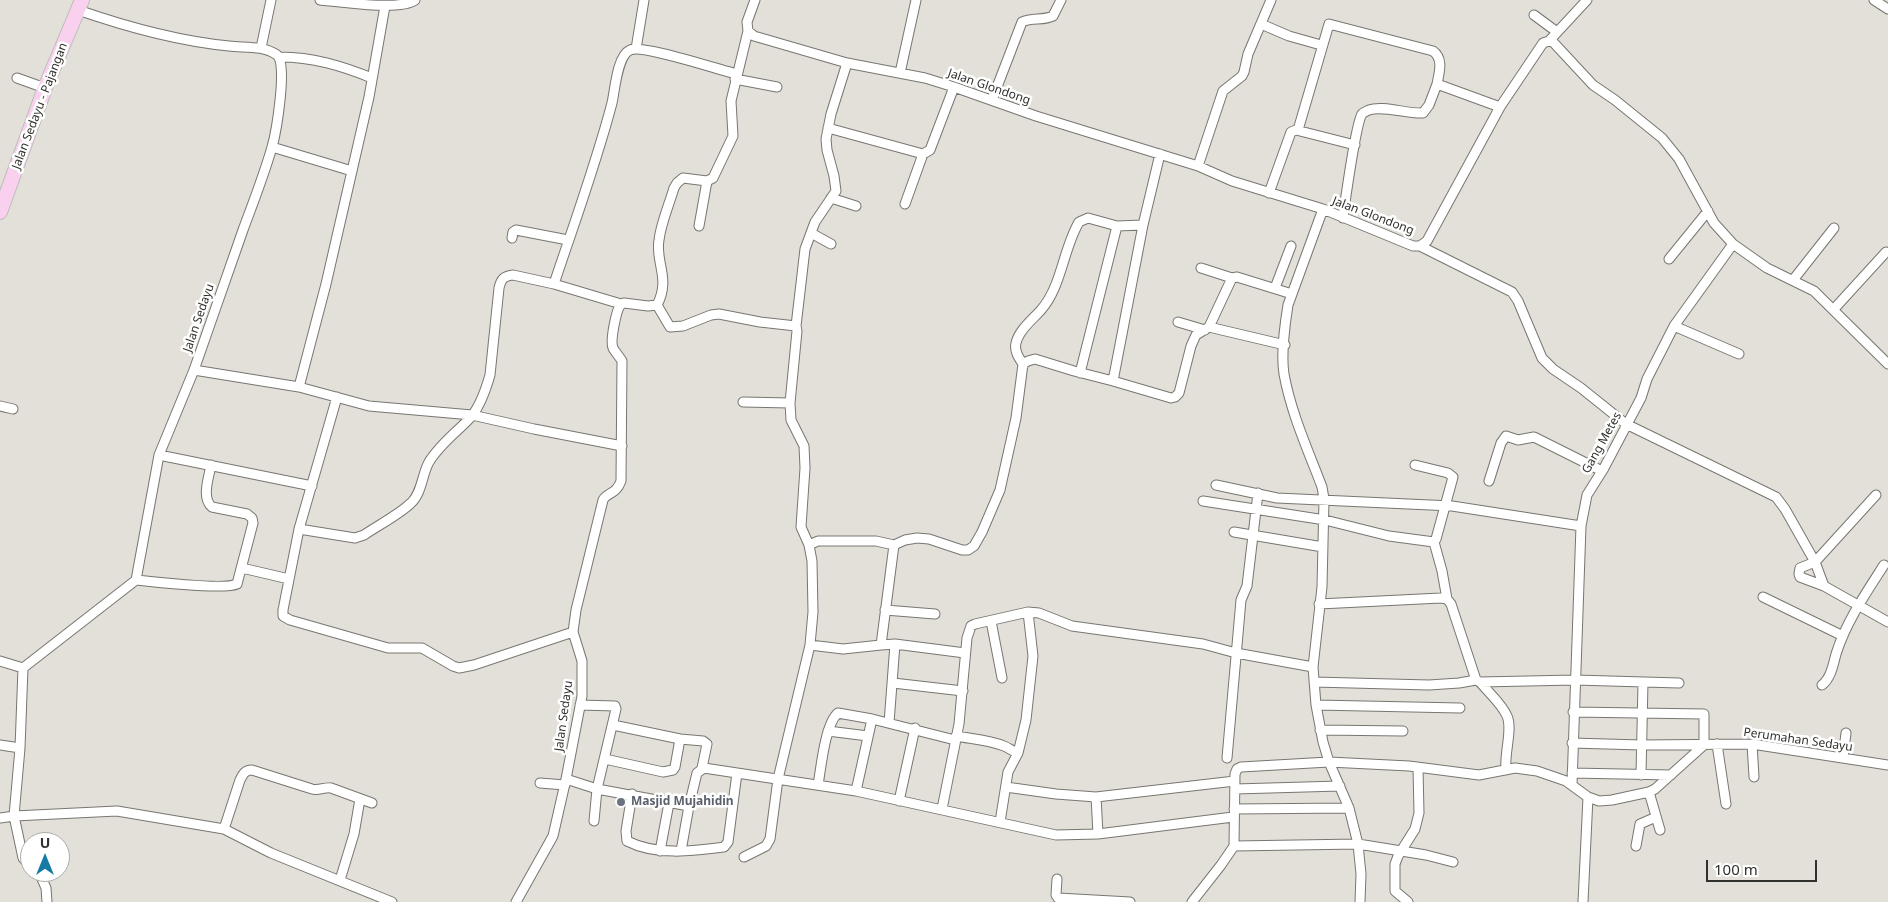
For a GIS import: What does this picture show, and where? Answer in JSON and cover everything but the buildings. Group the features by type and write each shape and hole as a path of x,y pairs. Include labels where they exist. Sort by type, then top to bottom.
{"main road":[{"name":"Jalan Sedayu - Pajangan","path":"0,212 45,88 80,5"}],"street":[{"path":"261,48 271,0"},
{"path":"320,0 385,6 410,3 415,0"},
{"path":"636,49 644,0"},
{"path":"657,305 664,281 658,242 674,188 683,178 707,181 713,178 732,140 730,104 748,31 747,22 753,0"},
{"path":"900,73 916,0"},
{"path":"992,100 1022,22 1024,20 1050,18 1056,12 1061,0"},
{"path":"1198,166 1223,91 1242,76 1248,54 1271,0"},
{"name":"Jalan Glondong","path":"748,31 762,39 847,63 900,73 954,87 1036,116 1198,166 1232,181 1322,210 1413,246 1420,246 1427,241 1500,107 1543,43 1549,41 1587,0"},
{"path":"1874,0 1888,9"},
{"path":"80,5 122,25 154,33 228,46 261,48 280,57 338,65 372,78"},
{"path":"299,387 326,284 352,171 385,6"},
{"path":"1534,15 1557,32"},
{"path":"1261,24 1289,36 1321,45"},
{"path":"1298,130 1321,45 1329,24 1433,50 1437,54 1440,62 1437,84 1429,105 1423,113 1380,109 1367,110 1362,114 1343,218"},
{"path":"1549,41 1557,44 1593,85 1615,100 1662,138 1679,159 1714,223 1733,244 1767,268 1814,291 1888,364"},
{"path":"554,284 588,186 612,104 621,60 630,50 654,51 736,77 777,87"},
{"name":"Jalan Sedayu","path":"280,57 281,87 272,147 194,370 299,387 370,406 472,415 622,446"},
{"path":"744,857 766,846 768,843 778,779 810,645 813,580 809,545 801,527 805,468 804,446 791,420 790,403 805,249 815,222 836,191 836,183 826,139 847,63"},
{"path":"17,78 45,88"},
{"path":"1437,84 1500,107"},
{"path":"906,204 923,154 930,150 954,87"},
{"path":"828,128 923,154"},
{"path":"1270,193 1291,132 1298,130 1355,145"},
{"path":"272,147 352,171"},
{"path":"1114,381 1143,225 1160,154"},
{"path":"699,226 707,181"},
{"path":"831,198 856,206"},
{"path":"1322,210 1302,264 1285,319 1284,372 1289,396 1322,487 1324,500 1322,587 1313,666 1316,705 1320,730 1329,762 1349,808 1358,844 1361,874 1360,902"},
{"path":"1669,259 1708,211"},
{"path":"809,545 818,541 876,541 894,544 917,538 929,539 962,550 968,550 974,546 1000,490 1014,426 1023,364 1015,351 1016,343 1028,322 1041,310 1051,295 1067,247 1079,222 1088,218 1117,226 1143,225"},
{"path":"1080,373 1117,226"},
{"path":"1793,280 1834,228"},
{"path":"512,238 516,230 568,240"},
{"path":"811,233 831,244"},
{"name":"Gang Metes","path":"1572,784 1573,712 1581,526 1587,495 1641,398 1647,379 1674,326 1733,244"},
{"path":"1275,288 1291,246"},
{"path":"1420,246 1512,292 1518,301 1542,358 1552,369 1581,388 1626,424 1774,495 1785,509 1815,562 1824,586"},
{"path":"1834,309 1886,252"},
{"path":"1286,259 1302,264"},
{"path":"1201,268 1292,294"},
{"path":"299,529 349,538 364,535 411,503 417,495 429,462 445,441 472,415 486,389 490,376 499,288 503,278 506,276 513,275 554,284 621,304 657,305"},
{"path":"1023,364 1035,359 1171,398 1176,397 1179,393 1191,346 1196,335 1207,329 1232,278"},
{"name":"Jalan Sedayu","path":"516,902 553,836 566,782 580,705 582,661 573,632 577,604 603,500 606,496 616,491 621,481 622,361 613,349 612,344 617,314 621,304"},
{"path":"657,305 670,327 683,326 711,315 719,314 760,322 796,326"},
{"path":"1178,322 1284,345"},
{"path":"1674,326 1739,354"},
{"path":"136,580 159,455 194,370"},
{"path":"337,397 299,529 282,613 285,618 388,648 422,648 459,668 474,665 573,632"},
{"path":"743,402 790,403"},
{"path":"0,406 13,408"},
{"path":"1489,481 1501,443 1506,436 1518,440 1534,437 1602,471"},
{"path":"159,455 312,486"},
{"path":"20,844 14,816 20,748 23,668 136,580 233,586 237,584 253,523 252,518 247,514 212,507 208,504 206,496 211,465"},
{"path":"1415,465 1452,475 1453,478 1434,542 1447,599 1451,604 1478,681 1498,703 1510,722 1506,750 1506,770"},
{"path":"1216,484 1277,498 1446,506 1581,526"},
{"path":"1226,758 1241,600 1247,586 1258,493"},
{"path":"1876,495 1815,562 1800,568 1799,574 1800,577 1824,586 1888,622"},
{"path":"1203,501 1325,520 1389,536 1434,542"},
{"path":"1234,532 1323,547"},
{"path":"881,645 894,544"},
{"path":"1822,685 1834,666 1843,636 1858,606 1884,566"},
{"path":"242,568 289,578"},
{"path":"1763,597 1843,636"},
{"path":"1319,604 1447,599"},
{"path":"885,610 935,614"},
{"path":"1000,822 1008,772 1018,753 1026,720 1033,656 1028,612"},
{"path":"942,809 963,691 967,638 971,626 980,622 1028,612 1039,613 1072,626 1203,644 1236,654 1313,666"},
{"path":"991,621 1002,678"},
{"path":"810,645 843,649 895,644 965,654"},
{"path":"889,723 895,644"},
{"path":"0,661 23,668"},
{"path":"1314,682 1429,685 1478,681 1575,680 1679,683"},
{"path":"1641,774 1643,682"},
{"path":"893,683 963,691"},
{"path":"580,705 615,706 616,712 597,789 594,821"},
{"path":"1316,705 1460,708"},
{"path":"1192,902 1234,846 1235,771 1241,767 1329,762 1386,764 1479,775 1515,768 1537,771 1572,784 1588,797 1599,801 1649,792 1662,785 1704,745 1704,714 1573,712"},
{"path":"818,786 828,731 838,713 956,738 993,743 1018,753"},
{"path":"856,791 872,719"},
{"path":"613,725 680,739 703,741 707,744 702,768 697,772 681,851"},
{"path":"899,801 915,728"},
{"path":"1320,730 1403,731"},
{"path":"828,731 868,736"},
{"path":"1843,758 1846,732"},
{"path":"604,759 670,772 675,767 680,739"},
{"name":"Perumahan Sedayu","path":"1572,743 1641,745 1752,744 1888,765"},
{"path":"1717,744 1726,804"},
{"path":"1752,744 1754,777"},
{"path":"0,745 20,748"},
{"path":"702,768 856,791 1056,835 1098,834 1234,813 1349,808"},
{"path":"1396,902 1395,864 1415,829 1420,813 1418,768"},
{"path":"224,829 242,775 248,770 312,789 331,788 372,802"},
{"path":"632,794 626,831 627,841 660,850 681,851 696,851 726,845 737,773"},
{"path":"1572,773 1671,775"},
{"path":"540,783 566,782 689,806"},
{"path":"1006,787 1096,797 1234,785 1340,786"},
{"path":"1649,792 1660,830"},
{"path":"1096,797 1098,834"},
{"path":"1583,902 1588,797"},
{"path":"340,880 354,834 360,799"},
{"path":"660,850 669,803"},
{"path":"0,818 117,811 224,829 271,853 392,902"},
{"path":"1636,846 1640,824 1656,817"},
{"path":"1234,846 1358,844 1402,850 1453,862"},
{"path":"1057,879 1056,895 1060,899 1130,902"},
{"path":"44,882 47,902"},
{"path":"1396,892 1408,902"}],"place":[{"name":"Masjid Mujahidin","path":"621,802"}]}
